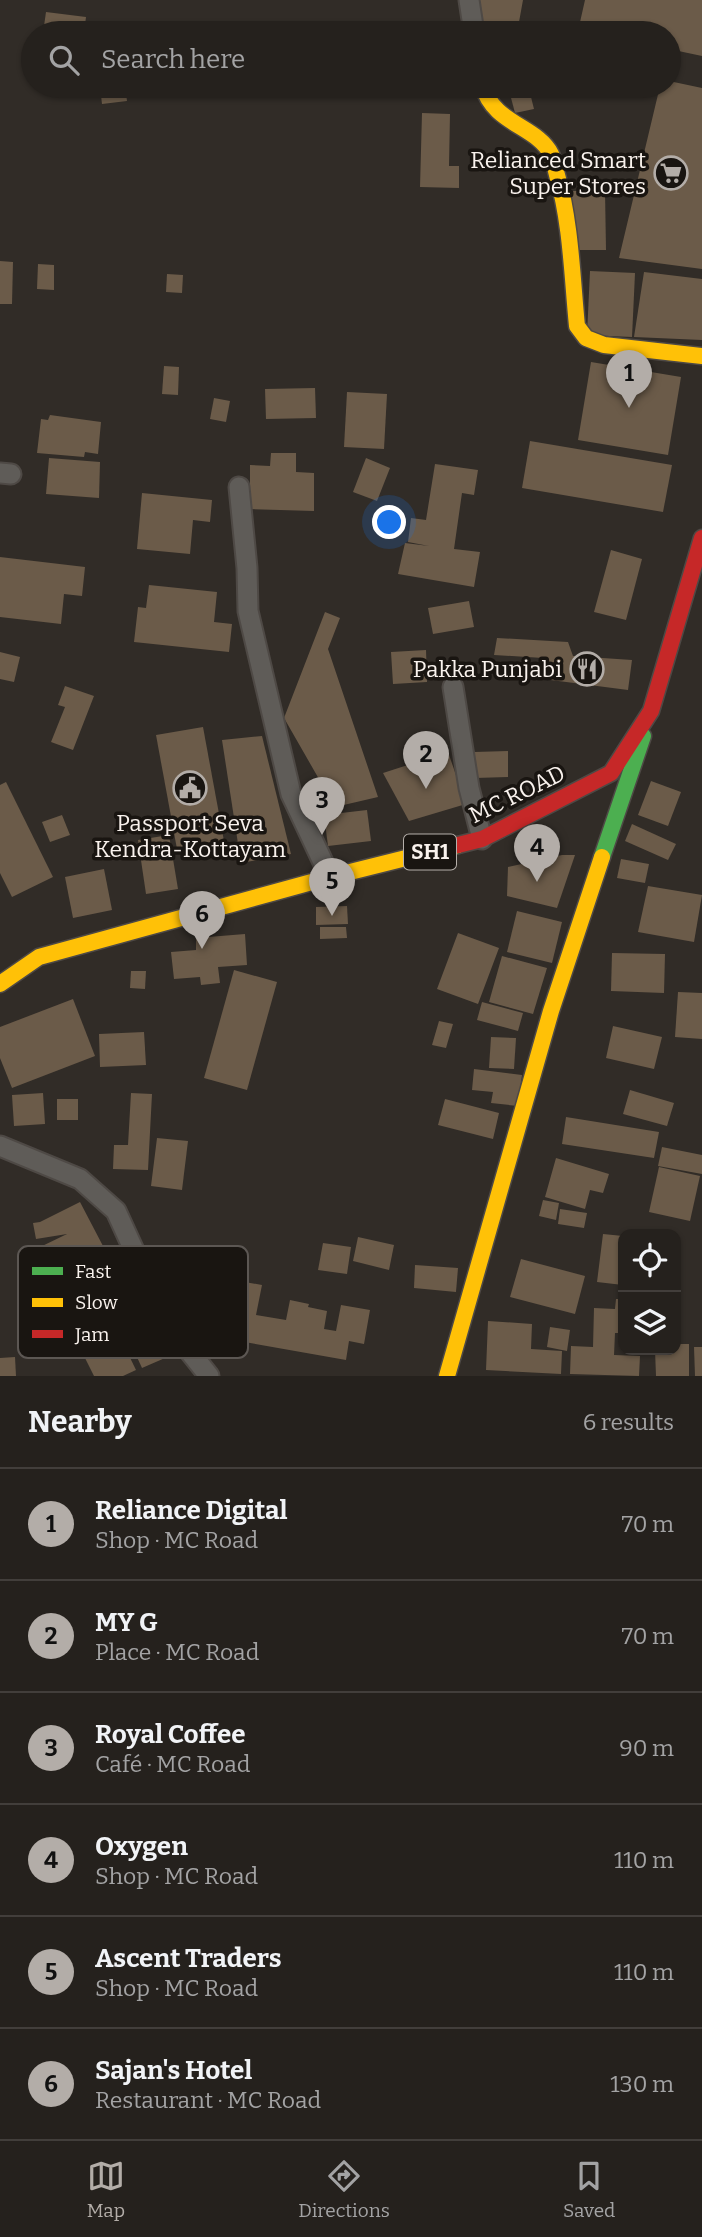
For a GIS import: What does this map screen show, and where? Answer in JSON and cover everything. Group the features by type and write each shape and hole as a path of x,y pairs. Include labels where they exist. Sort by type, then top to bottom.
{"street":[{"path":"469,0 472,21"},
{"path":"487,98 496,110 538,140 550,152 565,209 577,327 586,338 604,345 702,356"},
{"path":"239,487 247,568 248,611 254,637 291,794 330,877"},
{"name":"MC ROAD","path":"0,984 39,957 330,877 482,839 611,773 651,710 701,546"},
{"path":"453,687 469,788 482,839"},
{"path":"448,1376 551,1011 651,710"},
{"path":"0,1146 80,1179 116,1211 132,1246"},
{"path":"195,1358 209,1376"}],"building":[{"path":"475,0 523,0 519,21 477,21 481,2"},
{"path":"585,0 702,0 702,56 681,52 681,21 580,21"},
{"path":"46,12 86,17 86,21 45,21"},
{"name":"Relianced Smart Super Stores","path":"681,84 702,88 702,269 619,258 657,98 681,98"},
{"path":"101,98 127,98 127,101 102,104"},
{"path":"511,98 531,98 534,109 515,113"},
{"path":"422,113 450,114 449,166 459,166 459,188 420,187"},
{"path":"570,191 605,191 606,250 572,250"},
{"path":"0,261 13,262 12,304 0,304"},
{"path":"38,264 54,265 54,290 37,289"},
{"path":"590,271 635,273 632,337 587,335"},
{"path":"644,272 702,279 702,340 634,337"},
{"path":"167,274 183,275 182,293 166,292"},
{"path":"591,362 681,377 668,455 578,440"},
{"path":"164,366 179,367 178,395 162,394"},
{"path":"315,388 316,418 266,419 265,389"},
{"path":"347,392 387,394 384,449 344,447"},
{"path":"214,398 230,401 226,422 210,419"},
{"path":"50,415 101,422 98,454 85,452 84,457 37,453 41,419 48,420"},
{"path":"530,441 672,465 663,512 522,488"},
{"path":"271,453 296,453 296,472 314,473 314,511 250,509 250,465 270,466"},
{"path":"49,458 100,462 99,498 46,494"},
{"path":"366,458 390,468 377,501 353,492"},
{"path":"435,464 478,470 474,495 462,493 454,549 480,552 474,587 398,574 405,543 429,546 408,542 411,518 426,520"},
{"path":"142,493 212,500 210,522 193,520 190,554 137,549"},
{"path":"611,550 642,559 626,620 594,612"},
{"path":"0,557 85,567 82,596 64,594 61,624 0,617"},
{"path":"149,585 217,592 214,622 232,624 229,652 134,642 138,607 146,608"},
{"path":"469,601 474,627 433,634 428,608"},
{"path":"325,612 340,618 328,649 378,797 335,807 284,718"},
{"name":"Pakka Punjabi","path":"497,638 568,642 573,656 632,660 628,690 543,679 543,658 494,655"},
{"path":"426,650 427,682 393,684 391,652"},
{"path":"0,652 20,657 14,682 0,679"},
{"path":"65,686 94,696 73,750 51,742 65,707 58,705"},
{"name":"Passport Seva Kendra-Kottayam","path":"203,727 224,841 177,849 156,735"},
{"path":"262,736 291,854 241,863 222,740"},
{"path":"508,751 508,777 475,778 474,752"},
{"path":"448,752 466,804 409,821 383,773"},
{"path":"651,781 681,792 668,826 638,815"},
{"path":"6,782 53,877 12,897 0,873 0,785"},
{"path":"367,810 371,841 328,846 324,815"},
{"path":"62,815 70,835 50,842 42,822"},
{"path":"632,824 676,844 668,860 625,841"},
{"path":"169,835 178,889 146,894 138,840"},
{"path":"562,855 575,855 557,908 507,896 508,867"},
{"path":"621,859 649,864 645,883 617,878"},
{"path":"104,869 112,910 73,918 65,877"},
{"path":"648,886 702,895 694,942 638,932"},
{"path":"347,906 348,924 316,925 316,907"},
{"path":"517,911 562,922 552,963 507,952"},
{"path":"320,927 346,927 347,938 320,939"},
{"path":"458,933 499,948 478,1004 437,989"},
{"path":"245,934 247,965 218,967 220,983 201,985 200,977 174,979 171,952 196,950 196,938"},
{"path":"612,953 665,954 664,993 611,991"},
{"path":"502,956 547,968 533,1014 489,1002"},
{"path":"234,970 277,982 247,1090 204,1078"},
{"path":"131,971 146,971 145,989 130,988"},
{"path":"678,992 702,993 702,1039 675,1037"},
{"path":"73,999 95,1056 12,1088 0,1058 0,1027"},
{"path":"482,1002 523,1013 518,1031 477,1020"},
{"path":"439,1021 453,1024 446,1048 432,1045"},
{"path":"613,1026 662,1037 654,1069 606,1058"},
{"path":"144,1032 146,1065 100,1067 99,1034"},
{"path":"491,1037 516,1038 514,1069 489,1068"},
{"path":"474,1069 522,1075 518,1106 491,1103 493,1092 472,1090"},
{"path":"630,1090 674,1103 667,1126 623,1114"},
{"path":"43,1093 45,1124 14,1126 12,1095"},
{"path":"131,1093 152,1094 148,1170 113,1169 114,1145 128,1145"},
{"path":"57,1099 78,1099 78,1120 57,1120"},
{"path":"445,1099 499,1113 493,1139 438,1125"},
{"path":"566,1117 659,1132 654,1158 562,1144"},
{"path":"157,1138 188,1141 182,1190 151,1186"},
{"path":"662,1147 702,1155 702,1174 658,1166"},
{"path":"556,1158 609,1174 603,1193 590,1190 585,1209 545,1197"},
{"path":"659,1167 700,1176 690,1221 649,1212"},
{"path":"543,1200 559,1203 556,1220 539,1216"},
{"path":"80,1202 103,1246 42,1246 67,1234 36,1239 33,1223"},
{"path":"560,1209 587,1213 584,1228 558,1224"},
{"path":"603,1234 618,1236 618,1284 597,1282"},
{"path":"358,1237 394,1245 389,1270 353,1261"},
{"path":"323,1243 351,1247 347,1274 318,1270"},
{"path":"521,1259 585,1276 575,1314 510,1297"},
{"path":"415,1265 458,1268 456,1292 414,1288"},
{"path":"248,1283 262,1285 256,1315 286,1320 290,1300 327,1311 324,1329 336,1331 341,1305 370,1310 364,1344 349,1341 346,1360 248,1343"},
{"path":"618,1299 618,1333 615,1333 614,1355 640,1356 639,1376 570,1374 571,1346 593,1347 594,1308 615,1309"},
{"path":"488,1321 532,1324 531,1349 562,1351 561,1374 486,1370"},
{"path":"550,1327 570,1330 567,1351 547,1347"},
{"path":"681,1344 689,1344 689,1376 656,1376 655,1355 681,1355"},
{"path":"694,1347 702,1347 702,1376 695,1376"},
{"path":"15,1357 16,1376 0,1376 0,1358"},
{"path":"85,1358 130,1358 136,1370 123,1376 94,1376"},
{"path":"137,1358 165,1358 142,1368"}],"traffic: fast":[{"path":"602,857 643,736"}],"traffic: slow":[{"path":"488,98 505,117 536,137 552,156 568,231 577,326 586,338 604,345 702,356"},
{"path":"0,984 39,957 330,877 458,845"},
{"path":"447,1376 551,1011 602,857"}],"traffic: jam":[{"path":"458,845 482,839 611,773 651,711 702,538"}],"place":[{"name":"Relianced Smart Super Stores","path":"671,173"},
{"name":"Reliance Digital","path":"629,408"},
{"name":"Pakka Punjabi","path":"587,669"},
{"name":"Passport Seva Kendra-Kottayam","path":"190,788"},
{"name":"MY G","path":"426,789"},
{"name":"Royal Coffee","path":"322,835"},
{"name":"Oxygen","path":"537,882"},
{"name":"Ascent Traders","path":"332,916"},
{"name":"Sajan's Hotel","path":"202,949"}]}
